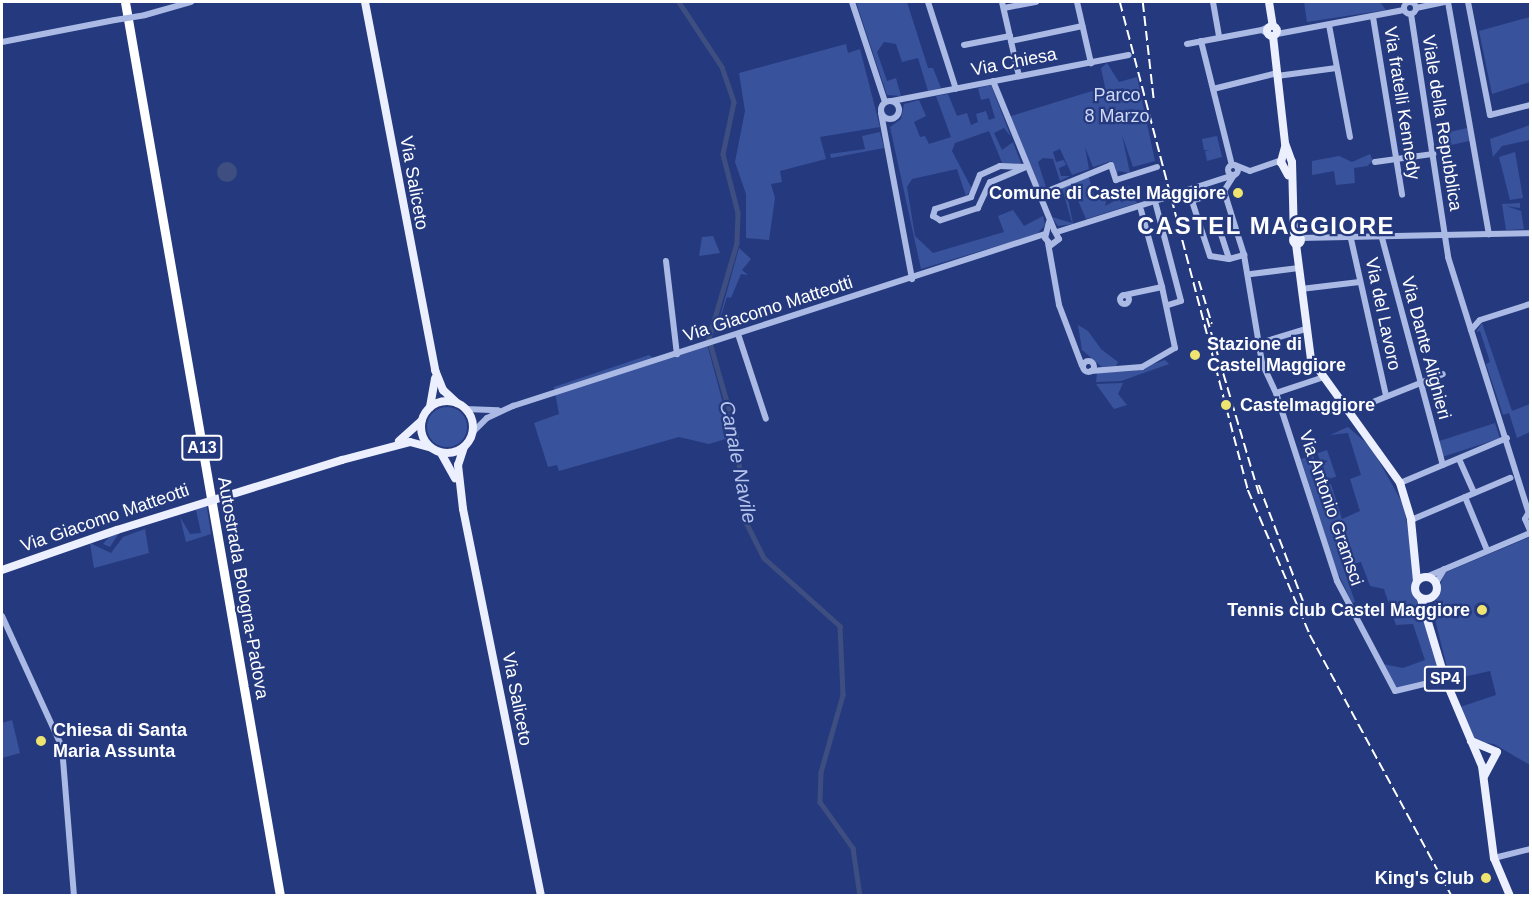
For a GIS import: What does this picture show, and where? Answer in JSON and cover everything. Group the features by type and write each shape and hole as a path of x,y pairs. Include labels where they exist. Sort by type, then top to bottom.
{"highway":[{"name":"Autostrada Bologna-Padova","path":"125,2 279,896"},
{"name":"Autostrada Bologna-Padova","path":"131,2 286,896"}],"main road":[{"name":"Via Saliceto","path":"365,2 435,370 443,390 465,409"},
{"path":"1269,2 1285,143 1285,162 1297,238 1306,329 1321,378 1400,483 1411,520 1422,578 1436,583"},
{"name":"Via Saliceto","path":"422,420 430,407 435,370"},
{"path":"430,407 457,403"},
{"path":"465,409 472,433"},
{"path":"422,420 422,435 430,448 441,453 464,447"},
{"name":"Via Giacomo Matteotti","path":"391,445 411,435 422,420"},
{"name":"Via Saliceto","path":"463,509 458,465 472,433"},
{"name":"Via Giacomo Matteotti","path":"2,570 117,530 391,445 410,442 430,448"},
{"name":"Via Saliceto","path":"441,453 453,469 463,509 541,896"},
{"name":"SP4","path":"1422,578 1414,590 1429,617 1445,680 1468,738 1481,754"},
{"name":"SP4","path":"1429,617 1431,598 1436,583"},
{"path":"1421,599 1431,598"},
{"path":"1481,754 1497,752 1482,782"},
{"path":"1481,754 1491,765"},
{"path":"1481,754 1482,782 1494,858 1510,896"}],"street":[{"path":"2,42 145,15 191,2"},
{"path":"852,2 883,93 898,107"},
{"path":"928,2 956,89"},
{"path":"1019,76 1003,5 1036,2"},
{"path":"1077,2 1091,63"},
{"path":"1213,2 1219,38"},
{"path":"1187,44 1271,29 1292,31 1373,17 1404,10 1409,2 1416,8 1446,2 1489,234"},
{"path":"1468,2 1490,114 1530,105"},
{"name":"Viale della Repubblica","path":"1416,8 1411,14 1444,236 1467,318 1521,482"},
{"name":"Viale della Repubblica","path":"1404,10 1411,14"},
{"name":"Via fratelli Kennedy","path":"1373,17 1402,195"},
{"path":"1329,25 1350,137"},
{"path":"964,45 1083,26"},
{"path":"1201,41 1233,165 1224,191 1245,255 1251,315 1276,393 1321,378"},
{"name":"Via Chiesa","path":"889,101 1129,55"},
{"path":"1213,89 1277,74 1336,68"},
{"path":"993,81 1049,221 1053,235 1052,258"},
{"path":"884,129 906,99"},
{"path":"889,101 881,113 912,279"},
{"path":"881,113 891,119"},
{"path":"1375,162 1432,154"},
{"path":"1233,165 1250,171 1285,162"},
{"path":"1181,192 1215,182 1232,173 1285,162"},
{"path":"1038,195 1110,165 1116,180 1157,167"},
{"path":"1026,166 988,186 976,208 940,220 933,216 935,209 971,197 978,182 1026,166"},
{"path":"978,182 988,186"},
{"path":"1224,191 1192,201 1203,235 1210,256 1229,259 1245,255"},
{"path":"971,197 976,208"},
{"name":"Via Giacomo Matteotti","path":"465,409 482,412 513,406 1164,198"},
{"path":"1156,205 1181,301 1168,305"},
{"path":"1053,235 1047,243 1052,258 1059,305 1076,344 1082,366 1091,371 1142,367 1172,352 1176,342 1141,210"},
{"path":"1297,238 1312,240 1530,233"},
{"path":"1221,234 1229,259"},
{"name":"Via Giacomo Matteotti","path":"1032,242 1047,243 1053,235"},
{"name":"Via Dante Alighieri","path":"1382,238 1418,384 1443,465"},
{"name":"Via del Lavoro","path":"1351,239 1386,396"},
{"path":"666,261 677,354"},
{"path":"911,265 920,277"},
{"path":"1251,274 1299,268"},
{"path":"1301,289 1360,282"},
{"path":"1143,289 1127,302 1120,300 1123,295 1143,289 1162,287"},
{"path":"1467,318 1480,320 1530,304"},
{"path":"1471,330 1480,320"},
{"path":"1263,342 1306,329"},
{"path":"738,334 766,419"},
{"path":"1076,344 1091,362 1108,371"},
{"path":"1082,366 1091,362"},
{"path":"1091,362 1091,371"},
{"path":"1348,412 1443,374"},
{"name":"Via Antonio Gramsci","path":"1276,393 1337,581 1395,691 1445,680"},
{"name":"Via Giacomo Matteotti","path":"472,433 487,418 513,406"},
{"path":"1400,483 1507,438"},
{"path":"1459,459 1474,493"},
{"path":"1411,520 1510,478"},
{"path":"1521,482 1530,497"},
{"path":"1422,578 1515,538 1529,529 1529,511 1521,482"},
{"path":"1465,497 1486,550"},
{"path":"1436,583 1439,572 1454,564"},
{"path":"2,616 62,747 74,896"},
{"path":"1494,858 1530,849"}],"green space":[{"path":"856,2 907,2 928,68 933,68 941,88 928,91 918,58 902,62 896,44 884,42 877,52 887,81 896,78 901,96 887,95"},
{"path":"1304,2 1380,2 1386,10 1307,22"},
{"path":"1530,17 1530,82 1492,94 1479,31"},
{"path":"846,44 848,53 860,49 880,127 820,137 826,159 780,171 782,182 771,184 775,198 769,240 746,238 746,194 735,162 745,111 739,73"},
{"name":"Parco 8 Marzo","path":"1107,63 1119,82 1137,77 1155,161 1133,167 1122,135 1130,173 1118,171 1117,177 1112,161 1093,167 1085,147 1089,169 1072,175 1060,149 1053,152 1056,162 1064,160 1066,165 1059,168 1061,176 1070,176 1060,181 1053,159 1043,158 1038,162 1046,187 1041,190 1008,117 1105,87 1101,68"},
{"path":"991,85 1011,137 1004,128 994,133 1002,150 1013,142 1021,163 1003,165 989,131 955,143 952,151 972,189 966,196 957,169 912,179 907,187 915,236 933,253 1004,232 998,216 1013,210 1024,226 1043,216 1045,225 1037,234 921,269 890,127 901,119 904,104 919,100 926,116 914,122 920,137 925,136 929,144 951,137 936,96 948,94 957,116 967,113 971,125 978,122 976,114 986,111 989,120 995,118 989,98 981,100 978,88"},
{"path":"1530,125 1530,140 1502,146 1493,157 1490,139"},
{"path":"1467,128 1470,141 1442,147 1439,135"},
{"path":"880,132 884,148 831,158 830,154 865,149 862,136"},
{"path":"1217,136 1222,157 1207,161 1205,151 1210,150 1204,150 1202,139"},
{"path":"1515,152 1523,198 1510,200 1499,157"},
{"path":"1370,154 1373,161 1367,166 1354,168 1355,183 1336,185 1334,171 1312,175 1312,161 1339,156 1352,162"},
{"path":"1088,175 1094,195 1109,190 1105,206 1118,199 1123,203 1119,189 1130,186 1137,203 1086,219 1074,191 1067,194 1073,224 1058,226 1052,217 1072,223 1062,188 1071,183 1076,192 1074,182"},
{"path":"1520,203 1520,208 1506,206 1521,211 1524,229 1506,230 1502,204"},
{"path":"713,236 720,253 699,256 702,237"},
{"path":"739,248 751,259 742,270 748,275 741,274 731,298 727,297 714,338"},
{"path":"1482,323 1512,411 1530,404 1530,432 1517,438 1509,413 1503,415 1486,364 1490,362 1480,331 1476,332"},
{"path":"1078,325 1088,331 1101,349 1118,362 1116,366 1102,367 1082,350"},
{"path":"707,344 732,437 709,444 679,437 559,471 557,465 548,467 534,423 559,414 554,387 649,355 657,360"},
{"path":"1165,360 1169,364 1121,381 1096,382 1097,373 1133,371"},
{"path":"1123,383 1118,394 1127,405 1114,409 1096,384"},
{"path":"447,407 455,408 461,413 466,419 466,435 461,441 455,446 447,447 439,446 433,441 428,435 427,427 428,419 433,413 439,408"},
{"path":"1495,423 1500,438 1443,457 1438,442"},
{"path":"1348,427 1371,447 1403,504 1417,574 1412,592 1421,603 1440,672 1433,674 1435,681 1396,688 1383,664 1403,668 1425,660 1413,624 1396,625 1384,589 1370,586 1361,562 1343,567 1355,602 1352,603 1335,567 1301,459 1313,455 1322,486 1331,484 1342,519 1360,511 1350,479 1361,475 1348,433 1330,435"},
{"path":"1327,450 1336,476 1327,480 1318,453"},
{"path":"206,502 211,534 186,542 180,517 190,534 201,533 196,510 125,531"},
{"path":"145,529 149,553 94,568 90,543 111,553 123,537"},
{"path":"119,534 110,547 103,544 109,537"},
{"name":"Tennis club Castel Maggiore","path":"1530,537 1530,765 1494,744 1475,742 1460,707 1496,695 1490,671 1450,680 1433,611 1444,573"},
{"path":"12,720 20,753 2,758 2,723"}],"shaded area":[{"path":"227,162 234,165 237,172 234,179 227,182 220,179 217,172 220,165"}],"waterway":[{"name":"Canale Navile","path":"679,2 722,67 734,102 723,154 738,213 737,243 709,339 736,433 745,520 764,558 840,626 843,695 821,772 820,802 853,848 860,896"}],"tunnel":[{"path":"1164,198 1181,192"}],"railway":[{"path":"1120,2 1248,490 1310,635 1452,896"},
{"path":"1143,2 1154,100"},
{"path":"1199,281 1212,324"},
{"path":"1207,318 1259,494"},
{"path":"1259,485 1305,606"}],"place":[{"name":"Comune di Castel Maggiore","path":"1238,193"},
{"name":"Stazione di Castel Maggiore","path":"1195,355"},
{"name":"Castelmaggiore","path":"1226,405"},
{"name":"Tennis club Castel Maggiore","path":"1482,610"},
{"name":"Chiesa di Santa Maria Assunta","path":"41,741"},
{"name":"King's Club","path":"1486,878"}],"district":[{"name":"CASTEL MAGGIORE","path":"1266,226"}]}
